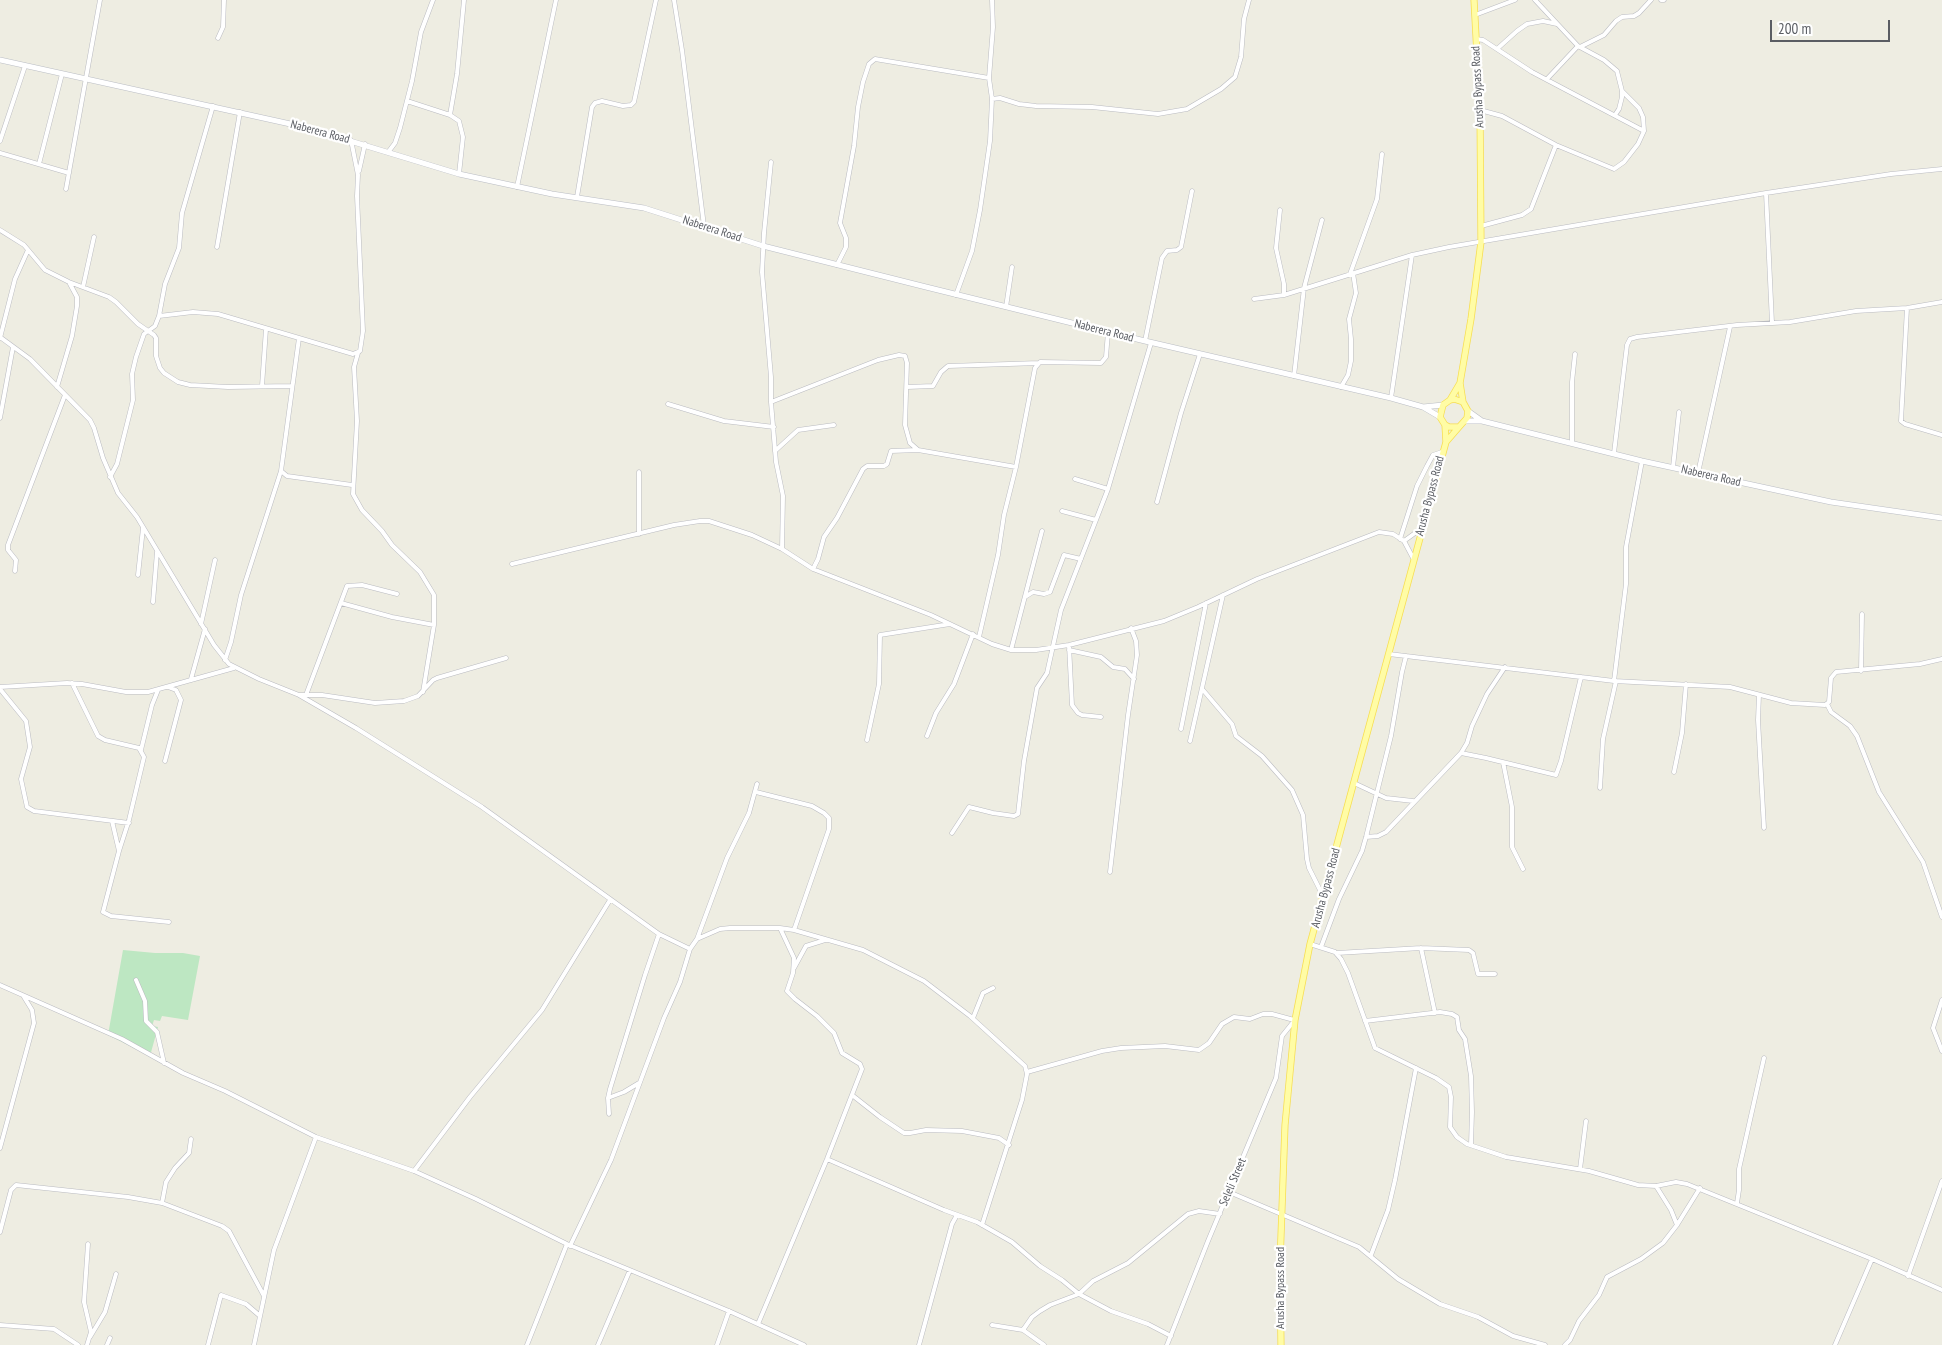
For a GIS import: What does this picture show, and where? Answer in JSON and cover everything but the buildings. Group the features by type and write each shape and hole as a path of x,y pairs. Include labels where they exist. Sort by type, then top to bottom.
{"main road":[{"name":"Arusha Bypass Road","path":"1468,411 1463,402 1460,383 1481,242 1482,200 1480,110 1474,0"},
{"name":"Arusha Bypass Road","path":"1443,405 1450,400 1460,383"},
{"path":"1450,400 1454,399 1463,402"},
{"path":"1440,417 1443,405"},
{"path":"1466,421 1468,411"},
{"name":"Arusha Bypass Road","path":"1440,417 1445,425 1446,442"},
{"name":"Arusha Bypass Road","path":"1281,1345 1282,1215 1286,1102 1294,1020 1310,944 1442,452 1446,442 1466,421"},
{"path":"1445,425 1459,427"}],"street":[{"path":"66,189 100,0"},
{"path":"218,38 224,27 224,0"},
{"path":"389,151 396,141 408,101 421,32 433,0"},
{"path":"450,115 457,74 464,0"},
{"path":"517,187 556,0"},
{"path":"577,196 592,107 595,103 602,101 623,106 631,106 634,102 656,0"},
{"path":"674,0 704,226"},
{"path":"956,295 971,258 990,140 992,99 989,78 993,27 992,0"},
{"path":"992,99 1000,98 1019,104 1036,106 1092,107 1158,114 1187,109 1221,89 1235,77 1241,57 1244,19 1249,0"},
{"path":"1474,16 1515,0"},
{"path":"1535,0 1579,46 1604,60 1617,71 1622,91 1621,104 1615,115"},
{"path":"1547,79 1579,46 1604,35 1622,16 1639,13 1651,0"},
{"path":"1498,49 1527,24 1543,22 1557,24"},
{"path":"1476,39 1483,40 1547,79 1644,131"},
{"path":"836,265 846,247 845,236 840,223 854,146 858,107 869,64 876,59 989,78"},
{"name":"Naberera Road","path":"0,60 240,112 351,140 459,174 517,187 644,208 763,246 1148,342 1391,398 1423,407 1440,417"},
{"path":"0,141 25,66"},
{"path":"39,164 62,74"},
{"path":"1480,110 1514,122 1556,145 1614,169 1624,162 1638,144 1644,131 1643,118 1639,108 1622,91"},
{"path":"408,101 450,115 459,122 463,130 459,174"},
{"path":"110,477 117,464 132,400 132,374 136,357 142,338 148,330 155,326 159,316 165,284 179,248 182,213 213,106"},
{"path":"217,247 240,112"},
{"path":"351,140 358,175"},
{"path":"365,144 358,175 357,196 362,348 358,353 353,372 357,420 352,485 353,494 362,510 420,572 432,590 435,603 434,625 423,692"},
{"path":"1480,226 1522,215 1531,209 1556,145"},
{"path":"0,153 69,172"},
{"path":"1341,387 1348,375 1351,360 1352,339 1349,319 1356,293 1352,274 1377,199 1382,154"},
{"path":"771,162 762,272 772,377 771,402 775,452 783,496 782,549"},
{"path":"1254,299 1284,295 1412,255 1766,193 1890,174 1942,169"},
{"path":"952,834 969,806 1014,816 1018,814 1024,761 1036,694 1039,684 1046,676 1059,618 1108,489 1148,342 1162,258 1166,251 1177,250 1181,247 1192,191"},
{"path":"1766,193 1772,323"},
{"path":"1280,210 1276,248 1284,284 1284,295"},
{"path":"1294,376 1304,288 1322,220"},
{"path":"0,230 19,242 45,270 82,288 109,297 116,302 129,316 156,338 156,356 160,368 178,382 190,385 228,387 292,386"},
{"path":"82,288 94,237"},
{"path":"28,250 16,279 0,337 30,359 90,420 110,477 118,493 143,528 225,660 234,668 299,695 356,728 482,807 659,934 690,949"},
{"path":"1391,398 1412,255"},
{"path":"1006,307 1012,267"},
{"path":"58,387 72,336 77,306 77,296 69,282"},
{"path":"1614,453 1627,345 1630,339 1790,322 1856,311 1907,308 1942,302"},
{"path":"1907,308 1901,421 1905,424 1942,435"},
{"path":"159,316 174,313 206,312 353,354 358,353"},
{"path":"1698,473 1730,327"},
{"path":"262,386 266,329"},
{"path":"907,388 933,386 940,372 948,366 1101,363 1105,360 1108,332"},
{"path":"225,660 231,642 240,595 281,471 299,338"},
{"path":"0,418 13,347"},
{"path":"1157,502 1181,413 1200,354"},
{"path":"1572,443 1572,382 1575,354"},
{"path":"771,402 866,364 899,355 905,356 907,359 907,388 904,425 910,442 918,450"},
{"path":"979,636 993,579 1004,515 1016,466 1035,368 1039,363"},
{"path":"15,571 16,560 8,550 8,545 65,395"},
{"path":"668,404 724,421 774,427"},
{"name":"Naberera Road","path":"1423,407 1443,405"},
{"name":"Naberera Road","path":"1468,411 1482,421"},
{"path":"1672,468 1679,412"},
{"name":"Naberera Road","path":"1466,421 1482,421 1672,468 1831,502 1942,518"},
{"path":"775,452 798,430 834,425"},
{"path":"813,569 818,560 824,537 837,518 863,469 867,466 884,466 887,464 891,451 918,450 1016,466"},
{"path":"1402,540 1417,486 1433,455 1442,452"},
{"path":"1600,788 1603,739 1615,681 1626,584 1626,547 1642,461"},
{"path":"281,471 288,476 352,485"},
{"path":"639,472 640,534"},
{"path":"1075,479 1108,489"},
{"path":"1062,511 1096,520"},
{"path":"512,564 674,525 709,521 752,535 782,549 813,569 952,624 992,644 1011,650 1069,648 1131,628 1164,621 1206,604 1256,579 1375,533 1389,533 1402,540 1413,558"},
{"path":"138,575 143,528"},
{"path":"1402,540 1422,528"},
{"path":"1011,650 1042,531"},
{"path":"153,602 157,551"},
{"path":"1025,597 1033,592 1044,594 1050,592 1064,555 1081,559"},
{"path":"202,624 215,560"},
{"path":"306,695 346,587 352,584 362,585 397,594"},
{"path":"1190,741 1223,595"},
{"path":"341,603 384,616 434,625"},
{"path":"1181,729 1206,604"},
{"path":"1861,671 1862,614"},
{"path":"867,740 879,684 880,635 952,624"},
{"path":"1110,872 1137,648 1131,628"},
{"path":"191,679 205,629"},
{"path":"927,736 936,713 954,684 973,634"},
{"path":"1069,648 1101,657 1113,667 1126,669 1134,678"},
{"path":"1069,648 1072,705 1082,715 1101,717"},
{"path":"1389,654 1615,681 1734,688 1795,704 1827,704"},
{"path":"1321,947 1339,899 1362,851 1391,736 1406,656"},
{"path":"299,695 339,697 381,703 404,701 423,692 428,684 437,678 506,658"},
{"path":"1827,704 1833,675 1837,672 1920,664 1942,658"},
{"path":"1366,837 1378,836 1386,832 1461,753 1487,694 1504,667"},
{"path":"0,688 72,683 126,692 158,690 234,668"},
{"path":"1461,753 1557,774 1581,677"},
{"path":"72,683 98,736 105,740 141,750"},
{"path":"1674,772 1682,733 1686,684"},
{"path":"165,760 181,700 176,690 168,687"},
{"path":"0,688 26,721 30,747 20,779 27,806 34,811 128,823"},
{"path":"158,690 152,705 141,750 144,763 119,851 104,914 169,922"},
{"path":"1203,690 1232,724 1236,736 1248,744 1271,766 1298,801 1303,815 1306,860 1323,896"},
{"path":"1759,695 1758,720 1764,828"},
{"path":"1827,704 1831,712 1850,726 1857,736 1879,792 1923,862 1942,917"},
{"path":"1503,762 1512,807 1512,847 1523,869"},
{"path":"1354,783 1386,798 1414,801"},
{"path":"527,1345 569,1245 611,1160 664,1018 680,982 690,949 697,939 727,858 749,813 757,784"},
{"path":"756,792 812,806 829,818 830,829 794,930"},
{"path":"112,821 119,851"},
{"path":"414,1171 470,1097 542,1010 610,900"},
{"path":"697,939 720,929 780,928 794,930 863,950 914,975 973,1018 1025,1066 1027,1072 1022,1100 982,1225"},
{"path":"780,928 794,958 792,973"},
{"path":"609,1114 608,1098 617,1064 659,934"},
{"path":"758,1324 827,1159 862,1069 861,1066 846,1057 834,1033 817,1016 789,994 787,987 804,948 826,939"},
{"path":"1310,944 1337,953 1421,948 1470,950 1473,953 1478,974 1495,974"},
{"path":"1421,948 1435,1013"},
{"path":"1337,953 1348,973 1375,1048 1436,1078 1449,1087 1451,1097 1450,1127 1457,1137 1471,1146 1506,1157 1580,1169 1609,1176 1630,1184 1656,1186 1682,1183 1700,1188 1942,1290"},
{"path":"136,980 145,1001 146,1021 157,1032 164,1062"},
{"path":"0,986 122,1039 164,1062 316,1136 414,1171 569,1245 729,1311 804,1345"},
{"path":"973,1018 984,993 992,988"},
{"path":"0,1148 34,1023 32,1010 24,996"},
{"path":"1942,1000 1933,1028 1942,1052"},
{"path":"1365,1021 1435,1013 1455,1015 1459,1030 1465,1039 1471,1084 1471,1146"},
{"path":"1027,1072 1102,1051 1121,1048 1160,1046 1198,1050 1209,1043 1222,1024 1234,1017 1250,1019 1263,1014 1272,1014 1294,1020"},
{"name":"Seleli Street","path":"1167,1345 1276,1078 1283,1034 1294,1020"},
{"path":"1737,1203 1739,1169 1764,1058"},
{"path":"1371,1255 1388,1210 1416,1068"},
{"path":"608,1098 624,1092 639,1083"},
{"path":"852,1095 880,1118 904,1133 910,1134 926,1130 962,1131 999,1138 1009,1145"},
{"path":"1580,1169 1586,1121"},
{"path":"254,1345 274,1250 316,1136"},
{"path":"162,1204 166,1182 175,1168 189,1153 192,1139"},
{"path":"827,1159 957,1215 975,1220 1012,1242 1040,1266 1079,1294 1111,1311 1148,1324 1171,1336"},
{"path":"1908,1276 1942,1181"},
{"path":"0,1232 11,1190 16,1185 128,1197 162,1204 229,1230 264,1296"},
{"path":"1656,1186 1671,1210 1677,1225"},
{"path":"1565,1345 1570,1340 1579,1321 1599,1295 1607,1277 1629,1266 1662,1243 1677,1225 1700,1188"},
{"path":"1230,1192 1359,1247 1398,1278 1430,1298 1478,1317 1513,1336 1545,1345"},
{"path":"0,1205 6,1206"},
{"path":"1023,1330 1032,1317 1040,1311 1050,1305 1079,1294 1094,1281 1128,1263 1188,1214 1199,1211 1220,1214"},
{"path":"918,1345 957,1215"},
{"path":"88,1244 84,1308 90,1338"},
{"path":"1835,1345 1872,1259"},
{"path":"598,1345 630,1270"},
{"path":"87,1345 104,1312 116,1274"},
{"path":"208,1345 221,1295 246,1304 260,1316"},
{"path":"717,1345 729,1311"},
{"path":"0,1325 54,1329 78,1345"},
{"path":"992,1325 1023,1330 1044,1345"},
{"path":"107,1345 110,1338"}],"green space":[{"path":"123,950 183,953 200,956 188,1020 162,1016 160,1021 154,1020 152,1026 158,1027 150,1056 108,1035"}]}
